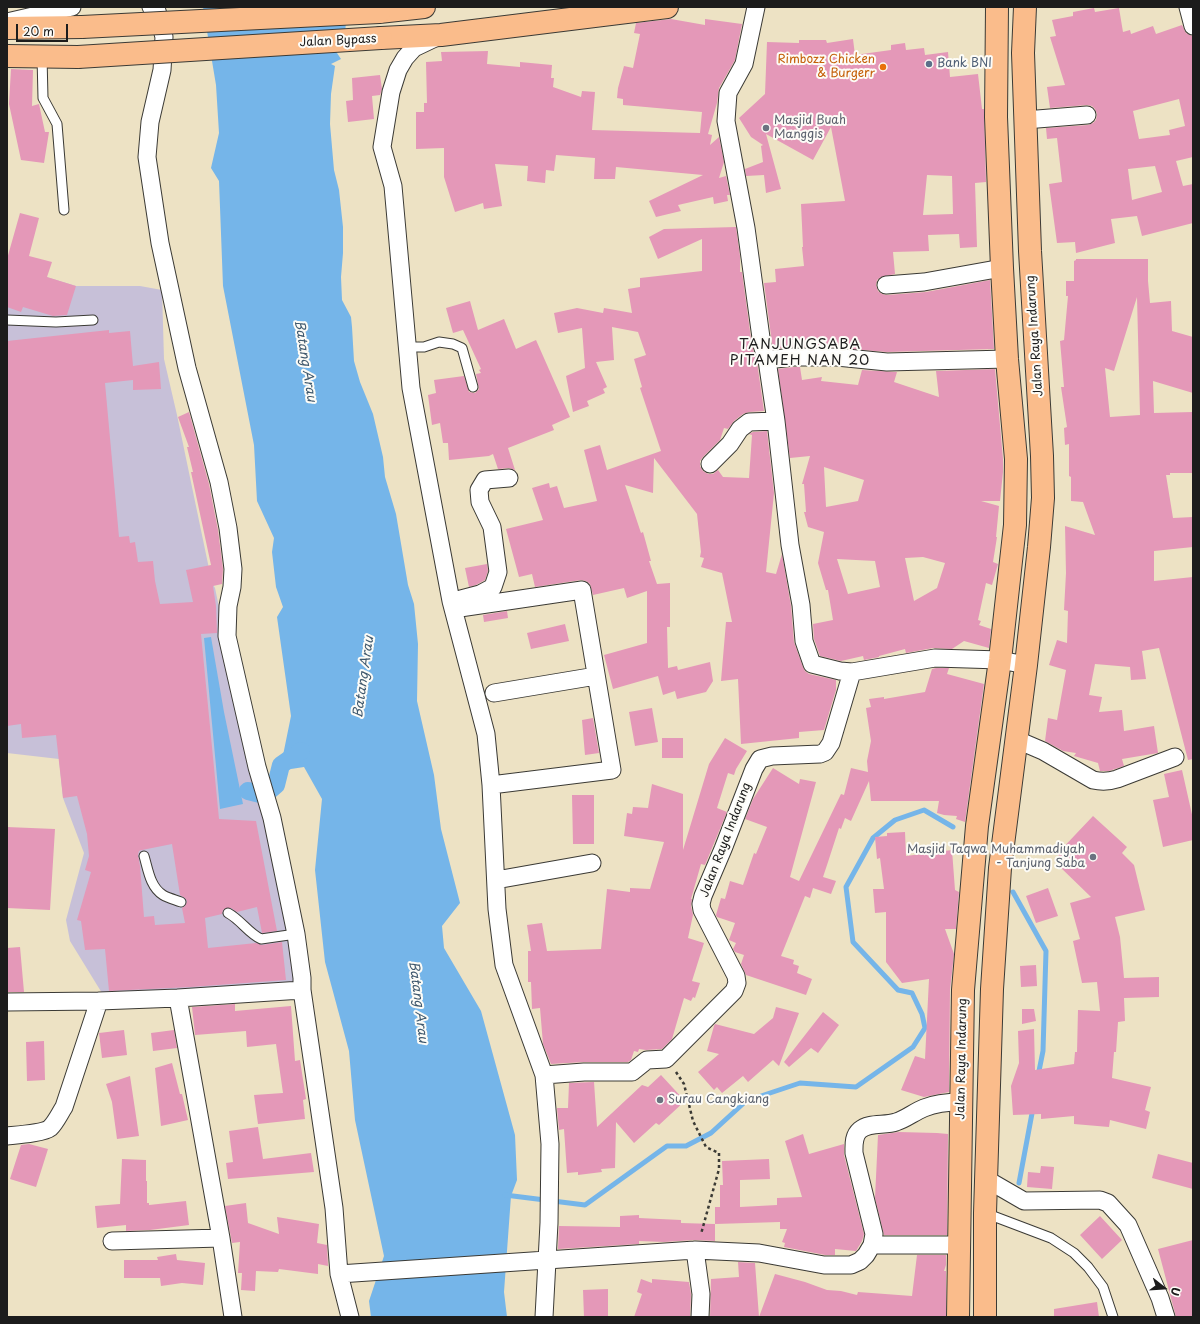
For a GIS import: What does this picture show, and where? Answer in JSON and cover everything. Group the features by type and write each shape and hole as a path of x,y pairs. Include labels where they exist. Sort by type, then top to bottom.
{"highway":[{"path":"7,28 82,27 379,12 424,7"},
{"name":"Jalan Bypass","path":"7,56 78,56 441,35 667,7"},
{"name":"Jalan Raya Indarung","path":"958,1317 963,990 976,826 1000,660 1015,525 1016,459 1007,359 996,116 997,7"},
{"name":"Jalan Raya Indarung","path":"985,1317 985,1213 992,989 1000,868 1015,739 1026,665 1043,498 1042,456 1030,251 1025,120 1023,53 1025,7"}],"street":[{"path":"7,22 72,7"},
{"path":"151,7 157,11 164,37 162,70 150,122 147,157 160,243 187,368 219,482 228,528 233,569 232,587 228,606 227,636 257,767 272,818 296,934 302,978 302,990 334,1208 346,1274 350,1317"},
{"path":"756,7 744,64 728,93 726,121 746,228 762,345 767,360 776,421 790,545 801,604 804,641 807,652 812,664 852,672 934,658 1000,660 1026,665"},
{"path":"1188,7 1193,26"},
{"path":"441,35 414,48 398,70 391,92 382,147 393,186 411,388 452,605 486,734 492,785 497,909 504,965 544,1075 550,1144 549,1223 540,1260 544,1317"},
{"path":"1025,120 1088,115"},
{"path":"886,284 924,282 1002,268"},
{"path":"767,360 793,357 837,357 887,362 1007,359"},
{"path":"710,464 730,444 740,429 749,422 776,421"},
{"path":"452,605 493,587 498,572 492,527 480,502 479,490 485,480 509,478"},
{"path":"452,605 582,590 612,770 492,785"},
{"name":"Jalan Raya Indarung","path":"666,1059 734,991 737,983 736,976 702,910 701,904 754,769 760,759 772,756 820,754 825,752 831,743 852,672"},
{"path":"494,693 596,676"},
{"path":"1015,739 1048,753 1093,780 1101,782 1108,782 1117,779 1175,757"},
{"path":"496,880 592,862"},
{"path":"7,1002 178,998 302,990"},
{"path":"178,998 233,1317"},
{"path":"7,1136 23,1135 49,1129 57,1118 64,1107 99,1001"},
{"path":"544,1075 584,1072 632,1072 647,1060 666,1059"},
{"path":"346,1274 695,1250 759,1253 824,1265 851,1265 860,1261 866,1255 872,1245 874,1234 854,1153 854,1140 856,1134 861,1129 878,1124 895,1123 924,1108 941,1103 961,1102"},
{"path":"986,1179 1024,1201 1100,1200 1108,1202 1128,1225 1160,1298 1166,1317"},
{"path":"112,1241 220,1238"},
{"path":"872,1245 958,1245"},
{"path":"695,1250 701,1294 700,1317"}],"lane":[{"path":"42,56 43,98 58,124 64,210"},
{"path":"7,320 56,322 93,320"},
{"path":"407,347 424,347 439,342 453,344 462,348 473,387"},
{"path":"144,856 150,878 156,890 164,896 181,902"},
{"path":"228,913 236,917 249,931 261,940 296,934"},
{"path":"985,1213 1051,1238 1074,1254 1088,1267 1103,1287 1113,1317"}],"path":[{"path":"666,1059 684,1084 693,1121 706,1147 719,1153 719,1169 699,1243 695,1250"}],"shaded area":[{"path":"7,265 76,286 140,286 162,290 164,359 212,583 215,588 298,983 105,998 70,941 66,920 84,853 63,798 59,759 7,753"}],"water":[{"name":"Batang Arau","path":"203,7 347,7 345,35 335,50 341,59 331,64 335,66 331,94 330,124 334,170 339,190 343,227 341,277 342,300 351,317 354,361 360,382 373,414 383,457 385,477 396,514 408,585 414,604 418,644 417,701 434,775 441,829 460,903 442,926 444,948 481,1011 515,1135 517,1180 511,1196 504,1292 507,1317 371,1317 369,1301 384,1256 355,1120 349,1051 325,962 315,870 322,799 304,767 291,769 293,757 281,765 291,716 277,617 283,607 276,587 272,552 274,538 257,501 254,445 223,286 219,181 211,168 219,133 216,85"},
{"path":"211,637 224,712 243,804 220,809 204,638"}],"building":[{"path":"1094,8 1095,12 1119,8 1123,32 1130,30 1131,34 1153,26 1156,34 1182,25 1186,33 1192,36 1193,157 1176,161 1183,186 1193,184 1193,223 1142,236 1137,216 1111,219 1115,243 1076,253 1075,242 1057,243 1049,184 1062,182 1057,138 1047,139 1046,128 1088,125 1096,120 1097,114 1092,106 1087,105 1050,108 1047,87 1065,85 1050,37 1056,36 1052,20 1073,16 1073,12","holes":["1179,99 1185,126 1169,130 1170,135 1139,139 1133,111","1155,166 1162,192 1132,200 1128,169"]},
{"path":"671,19 705,25 705,19 742,24 735,60 719,88 717,103 708,134 712,135 710,145 719,137 724,162 719,178 726,176 730,195 727,195 728,201 714,204 713,197 678,205 681,211 656,217 649,201 703,175 616,167 615,179 594,179 595,158 556,155 554,171 546,170 545,183 527,181 528,166 495,164 502,206 484,209 483,203 455,212 444,177 444,148 416,149 416,112 424,112 424,103 427,103 426,62 442,61 441,52 488,51 487,64 520,67 520,62 552,65 551,78 554,78 553,87 581,97 582,91 595,92 592,130 700,133 702,112 623,105 623,99 617,98 624,66 633,68 640,34 634,33 636,23"},
{"path":"853,39 855,55 891,50 891,45 905,43 906,50 924,48 925,55 948,52 950,77 978,74 982,109 984,109 986,182 975,183 977,247 960,248 959,234 928,235 929,251 893,252 895,274 881,277 877,280 876,285 878,291 887,295 926,292 990,280 994,349 887,352 825,347 825,345 815,347 774,349 764,283 776,282 775,269 804,266 801,204 845,201 831,127 813,160 766,134 781,189 766,193 764,175 746,176 745,169 763,162 761,146 763,145 751,137 739,118 765,94 767,42 799,43 799,40 826,40 827,43","holes":["927,175 952,176 953,214 923,215"]},
{"path":"11,69 33,70 32,106 39,104 45,132 49,132 44,163 21,160 9,104"},
{"path":"380,75 382,89 380,95 372,96 374,119 348,122 346,101 353,100 352,78"},
{"path":"20,213 39,218 29,256 52,262 47,277 76,286 67,315 53,316 23,307 21,312 7,307 7,259"},
{"path":"736,227 740,256 740,272 742,272 752,346 757,362 764,411 743,414 734,421 728,429 724,428 720,440 703,457 700,461 700,466 703,471 708,474 713,474 718,470 723,477 749,478 752,435 749,434 753,432 767,431 774,493 766,572 776,574 782,554 791,606 794,642 803,667 809,674 836,680 836,690 824,730 799,732 799,738 741,744 738,679 721,681 726,622 732,622 722,573 701,567 704,558 700,557 701,552 697,514 654,458 653,493 625,485 641,533 643,532 651,561 649,561 657,584 670,583 670,627 667,627 668,668 677,666 678,670 710,662 713,681 706,692 677,699 675,691 663,695 658,676 613,689 604,655 647,643 647,591 627,598 624,588 593,595 590,584 581,580 535,587 532,574 519,577 506,529 543,520 532,488 549,483 550,488 557,486 564,508 597,501 584,450 600,445 607,470 661,451 640,388 642,387 634,359 646,355 638,332 612,327 614,360 596,362 607,387 603,389 605,393 587,401 589,406 573,412 566,376 585,368 582,328 558,333 554,313 577,308 603,313 604,308 632,313 628,289 640,287 640,278 702,271 702,239 658,259 649,237 664,229"},
{"path":"1148,259 1150,303 1171,301 1172,331 1193,337 1193,393 1153,381 1154,413 1193,412 1193,473 1170,473 1170,475 1166,475 1173,518 1193,517 1193,547 1154,551 1154,581 1193,577 1193,759 1188,760 1159,648 1142,651 1146,679 1131,680 1130,667 1095,664 1089,695 1102,697 1099,712 1122,710 1124,731 1154,726 1158,753 1122,759 1124,766 1109,771 1100,771 1098,763 1074,756 1076,753 1063,751 1045,741 1048,718 1057,720 1066,670 1049,665 1057,640 1067,643 1068,611 1064,610 1066,573 1065,526 1095,535 1083,502 1071,501 1069,444 1065,445 1064,428 1067,427 1061,387 1064,387 1060,341 1064,340 1068,296 1066,296 1066,281 1074,281 1074,261","holes":["1137,297 1140,415 1110,417 1105,368 1114,371"]},
{"path":"470,301 478,330 504,319 516,349 536,340 570,417 552,425 554,430 508,448 515,470 509,468 498,469 493,454 489,456 449,460 448,443 443,443 440,423 432,425 428,395 436,393 434,380 464,376 469,392 475,393 479,389 476,374 481,373 479,370 481,369 463,330 453,333 446,308"},
{"path":"109,330 109,333 130,331 133,366 159,362 161,389 133,390 133,380 105,383 119,537 129,536 130,543 135,542 138,562 153,561 155,581 160,604 193,602 186,570 211,565 191,472 193,472 187,447 189,447 178,417 189,412 209,484 218,530 223,569 222,584 213,586 216,606 217,633 201,634 219,819 256,821 277,931 262,933 257,907 237,912 231,908 226,908 223,910 222,914 205,918 208,948 256,943 262,945 282,942 286,980 109,991 105,949 85,950 81,921 77,920 91,872 85,870 89,856 87,834 77,796 63,798 56,735 22,738 21,724 7,726 7,341","holes":["172,844 180,895 187,901 185,906 182,908 185,923 155,925 154,916 144,917 138,855 139,851"]},
{"path":"800,367 802,380 822,377 821,381 858,385 862,370 897,372 894,382 939,397 936,371 995,369 1003,459 1000,501 981,501 999,506 997,537 993,562 998,564 992,585 986,583 978,620 981,621 979,625 991,629 989,648 964,641 952,649 933,648 906,653 905,649 864,660 863,656 841,661 820,656 814,639 813,624 833,620 828,590 826,590 818,563 824,532 808,527 804,512 806,512 804,484 802,484 810,456 790,458 778,369","holes":["824,467 864,480 858,501 826,507","923,557 945,563 937,588 914,601 905,558","837,559 875,561 880,587 848,594"]},
{"path":"487,564 488,571 485,580 469,587 465,568"},
{"path":"507,611 508,618 484,622 483,615"},
{"path":"565,624 569,641 531,649 527,633"},
{"path":"949,668 947,674 984,684 965,822 956,819 957,816 937,813 939,801 871,801 869,781 851,821 845,818 841,829 839,828 823,877 836,881 831,894 813,888 810,898 805,896 781,956 794,960 793,964 799,966 797,973 812,979 806,995 746,975 741,964 744,955 735,952 733,949 736,943 729,940 735,923 717,917 716,915 721,898 725,899 730,881 743,885 754,853 756,854 767,827 745,819 753,799 773,768 799,784 800,779 816,782 790,877 799,881 841,794 844,795 851,768 868,772 867,761 871,741 866,708 871,707 869,699 884,697 884,699 925,692 932,669"},
{"path":"652,708 658,742 635,746 629,712"},
{"path":"593,718 599,753 585,755 582,720"},
{"path":"662,738 683,738 683,758 662,758"},
{"path":"725,738 747,751 734,775 728,773 717,808 727,812 705,865 701,864 691,899 693,915 688,938 704,943 692,981 700,983 695,998 693,997 691,1001 684,998 672,1039 662,1049 639,1049 638,1052 634,1051 631,1060 628,1062 551,1064 543,1044 540,1008 532,1009 531,982 528,982 528,951 531,951 527,925 542,923 547,951 601,949 607,889 630,892 630,888 650,889 664,842 624,836 627,813 632,814 633,807 648,808 652,784 683,794 683,850 709,764"},
{"path":"1182,770 1193,819 1193,840 1163,847 1153,800 1169,797 1164,774"},
{"path":"572,795 594,795 594,844 573,844"},
{"path":"1093,816 1127,847 1122,853 1134,865 1145,910 1115,917 1120,937 1124,978 1159,977 1159,997 1124,998 1125,1021 1118,1022 1116,1052 1114,1052 1112,1078 1151,1087 1145,1110 1150,1112 1146,1129 1110,1120 1109,1127 1074,1124 1074,1116 1041,1119 1041,1114 1013,1115 1011,1086 1019,1063 1018,1031 1034,1029 1035,1070 1074,1064 1075,1052 1077,1052 1078,1010 1100,1011 1097,982 1082,983 1073,941 1080,939 1070,903 1091,897 1059,866 1064,860 1057,854"},
{"path":"7,827 55,829 50,910 7,908"},
{"path":"905,832 906,856 952,850 955,890 959,892 956,929 945,929 954,954 950,990 949,1092 924,1097 901,1090 915,1056 925,1059 929,979 902,983 886,962 886,912 875,913 873,889 884,889 880,858 877,859 875,837 887,836 887,833"},
{"path":"1048,888 1058,916 1036,923 1026,896"},
{"path":"20,947 24,992 7,992 7,948"},
{"path":"1036,965 1037,986 1021,987 1020,966"},
{"path":"235,1004 235,1011 291,1006 295,1061 300,1060 306,1099 303,1100 305,1119 258,1124 254,1095 283,1093 276,1044 247,1047 246,1031 195,1035 192,1007"},
{"path":"776,1007 799,1013 779,1066 773,1060 748,1082 743,1076 722,1093 717,1087 714,1090 698,1072 719,1054 707,1051 715,1024 754,1034 773,1018"},
{"path":"1022,1009 1034,1009 1036,1021 1022,1024"},
{"path":"823,1012 839,1025 818,1053 811,1048 789,1067 784,1062"},
{"path":"124,1030 127,1055 102,1058 99,1033"},
{"path":"174,1030 177,1048 153,1051 151,1033"},
{"path":"44,1041 45,1080 27,1081 26,1042"},
{"path":"172,1063 180,1094 182,1094 188,1120 161,1126 155,1068"},
{"path":"661,1075 685,1101 659,1125 656,1123 634,1143 616,1122 615,1168 601,1169 602,1172 578,1175 578,1172 567,1173 564,1129 559,1130 557,1108 568,1108 569,1083 594,1082 597,1127 642,1085 648,1087"},
{"path":"130,1076 139,1136 117,1139 112,1102 106,1084"},
{"path":"258,1127 263,1159 311,1153 314,1172 228,1179 226,1163 233,1162 229,1131"},
{"path":"899,1132 948,1134 947,1235 884,1235 875,1198 878,1135"},
{"path":"803,1134 809,1154 844,1144 844,1155 864,1234 856,1251 835,1249 835,1255 825,1255 784,1247 785,1243 782,1242 787,1229 780,1229 780,1222 715,1224 715,1207 720,1207 720,1185 723,1185 722,1161 769,1159 770,1179 740,1180 740,1207 777,1205 777,1198 802,1197 785,1141"},
{"path":"29,1144 48,1149 36,1187 10,1179 21,1145"},
{"path":"1158,1154 1193,1163 1193,1189 1152,1178"},
{"path":"122,1159 146,1160 147,1203 149,1203 149,1205 186,1201 189,1225 150,1230 126,1231 126,1225 97,1228 95,1206 120,1204"},
{"path":"1041,1166 1054,1167 1052,1189 1027,1187 1028,1172 1040,1173"},
{"path":"246,1203 248,1223 279,1234 277,1217 319,1224 317,1243 327,1245 328,1266 318,1264 318,1274 279,1269 278,1272 256,1271 255,1291 241,1290 242,1273 238,1273 240,1242 232,1243 225,1206"},
{"path":"639,1215 639,1218 681,1220 681,1223 715,1224 715,1241 639,1241 639,1244 558,1249 559,1226 620,1227 620,1216"},
{"path":"1100,1216 1122,1240 1102,1259 1080,1235"},
{"path":"1193,1240 1193,1317 1176,1317 1158,1249"},
{"path":"176,1254 177,1260 205,1263 203,1285 182,1283 161,1286 160,1278 124,1278 124,1260 158,1260 157,1257"},
{"path":"917,1255 946,1255 946,1265 944,1271 946,1271 946,1317 759,1317 775,1274 827,1290 841,1291 857,1295 858,1292 912,1296"},
{"path":"738,1262 755,1263 759,1317 710,1317 711,1279 739,1277"},
{"path":"641,1279 652,1283 652,1279 689,1282 691,1294 690,1317 634,1317 642,1294 637,1292"},
{"path":"608,1289 608,1317 584,1317 583,1290"},
{"path":"1097,1302 1099,1317 1054,1317 1054,1309"}],"waterway":[{"path":"269,791 276,785 281,765 301,751"},
{"path":"248,791 264,795"},
{"path":"505,1195 585,1205 667,1146 686,1146 711,1133 746,1101 800,1083 856,1087 913,1047 925,1028 922,1014 912,993 898,990 853,942 846,887 873,838 895,820 924,810 953,827"},
{"path":"1013,892 1046,951 1043,1051 1038,1076"},
{"path":"1019,1183 1033,1108"}],"place":[{"name":"Bank BNI","path":"929,64"},
{"name":"Rimbozz Chicken & Burgerr","path":"883,67"},
{"name":"Masjid Buah Manggis","path":"766,128"},
{"name":"Masjid Taqwa Muhammadiyah - Tanjung Saba","path":"1093,857"},
{"name":"Surau Cangkiang","path":"660,1100"}],"district":[{"name":"TANJUNGSABA PITAMEH NAN 20","path":"800,354"}]}
